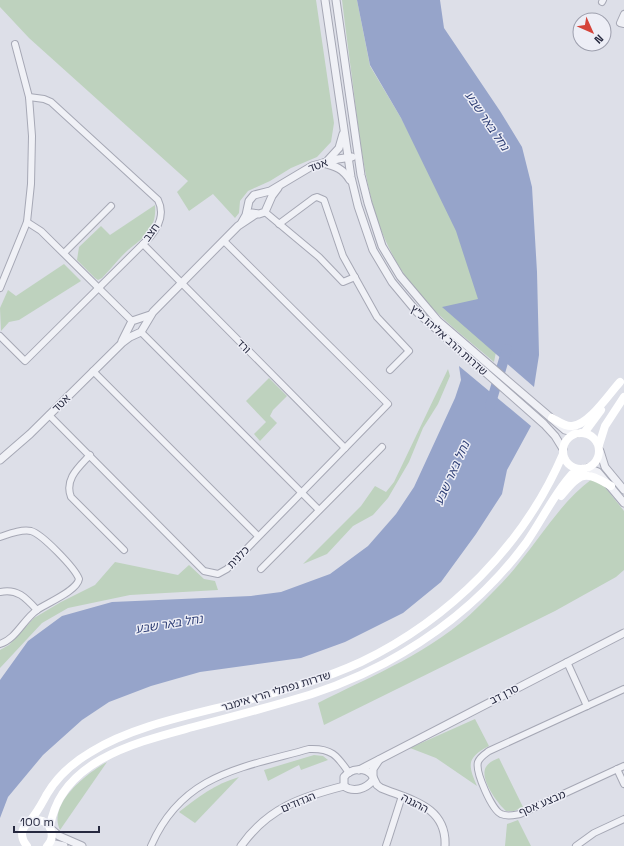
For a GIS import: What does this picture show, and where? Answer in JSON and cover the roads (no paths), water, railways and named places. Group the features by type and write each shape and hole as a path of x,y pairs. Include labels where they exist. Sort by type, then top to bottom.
{"main road":[{"path":"550,416 566,426 572,426 585,422 622,379"},
{"path":"622,379 595,420 580,433 568,439 563,451 568,463 577,468 585,468 596,461 605,426 624,397"},
{"path":"580,433 593,437 599,448"},
{"name":"שדרות נפתלי הרץ אימבר","path":"22,833 29,822 38,813 47,794 62,775 75,763 108,742 146,728 320,679 379,653 422,626 469,588 516,537 550,482 563,451"},
{"name":"שדרות נפתלי הרץ אימבר","path":"48,846 52,837 50,828 57,800 82,772 114,753 150,739 325,690 365,673 411,648 444,625 477,597 525,544 566,480 572,474 585,468"},
{"path":"540,521 579,477 591,476 611,486"},
{"path":"29,822 33,820 42,821 50,828"},
{"path":"18,846 22,833"},
{"path":"22,833 24,842 27,846"}],"street":[{"name":"שדרות הרב אליהו כ\"ץ","path":"325,0 353,184 365,229 382,267 406,300 451,344 544,424 555,436 563,451"},
{"name":"שדרות הרב אליהו כ\"ץ","path":"336,0 358,156 368,203 382,246 391,262 425,307 565,430 580,433"},
{"path":"624,14 620,23 624,24"},
{"path":"0,288 27,222 31,184 32,136 29,97 15,44"},
{"name":"חצב","path":"0,336 25,361 143,244 158,227 161,217 161,205 158,200 51,102 44,99 29,97"},
{"path":"344,127 339,148 324,162 336,166 342,170 353,184"},
{"name":"אטד","path":"259,194 281,185 303,171 324,162 358,156"},
{"name":"אטד","path":"269,204 281,185"},
{"path":"259,194 265,196 269,204 265,212 256,214 251,211 248,206 250,198 259,194"},
{"path":"279,224 311,199 317,197 322,198 326,204 341,250 377,317 409,351 390,370"},
{"path":"64,253 111,206"},
{"name":"אטד","path":"120,344 133,322 143,319 153,312 238,226 246,215 248,206"},
{"path":"265,212 319,257 343,282 355,277"},
{"name":"אטד","path":"238,226 256,214"},
{"path":"27,222 41,231 133,322"},
{"name":"כלנית","path":"49,415 200,568 208,573 218,574 227,569 388,404 224,241"},
{"name":"ורד","path":"143,244 345,448"},
{"name":"אטד","path":"0,460 49,415 120,344 140,331 153,312"},
{"path":"133,322 141,321 140,331"},
{"path":"133,322 130,330 140,331 319,510"},
{"path":"93,371 258,536"},
{"path":"261,569 382,447"},
{"path":"599,448 605,467 624,490"},
{"path":"90,455 72,475 68,487 71,497 124,550"},
{"path":"585,468 598,472 624,503"},
{"path":"0,537 25,531 34,532 42,538 78,576 79,582 74,587 37,610 9,640 0,644"},
{"path":"0,592 17,592 27,599 37,610"},
{"name":"סרן דב","path":"359,770 384,755 624,633"},
{"path":"567,662 587,706 624,689"},
{"name":"מבצע אסף","path":"587,706 489,751 478,762 480,778 496,810 507,816 520,814 617,769"},
{"path":"150,846 175,807 200,786 221,774 309,749 320,749 335,755 348,773"},
{"path":"373,776 368,771 359,770 348,773 344,777 344,786 352,790 366,787 370,784 373,776 376,763 384,755"},
{"path":"624,766 617,769 624,784"},
{"name":"ההגנה","path":"373,776 377,785 424,806 434,814 444,832 445,846"},
{"name":"הגדודים","path":"242,846 260,824 281,808 325,791 344,786"},
{"name":"ההגנה","path":"366,787 386,790"},
{"path":"386,846 402,796"},
{"path":"576,846 594,833 624,819"},
{"path":"50,828 62,838 82,846"},
{"path":"48,846 51,844 64,846"}],"water":[{"path":"357,0 440,0 444,28 500,111 522,147 532,187 537,272 539,355 534,387 442,307 478,299 456,231 401,118 370,65"},
{"path":"459,366 531,426 507,470 502,494 476,534 441,582 403,613 345,642 301,658 200,672 151,686 109,702 82,720 43,755 8,797 0,818 0,680 28,641 62,616 112,602 251,596 281,592 330,574 368,546 396,514 414,487 455,398 461,380"}],"waterway":[{"name":"נחל באר שבע","path":"490,406 507,349"}]}
